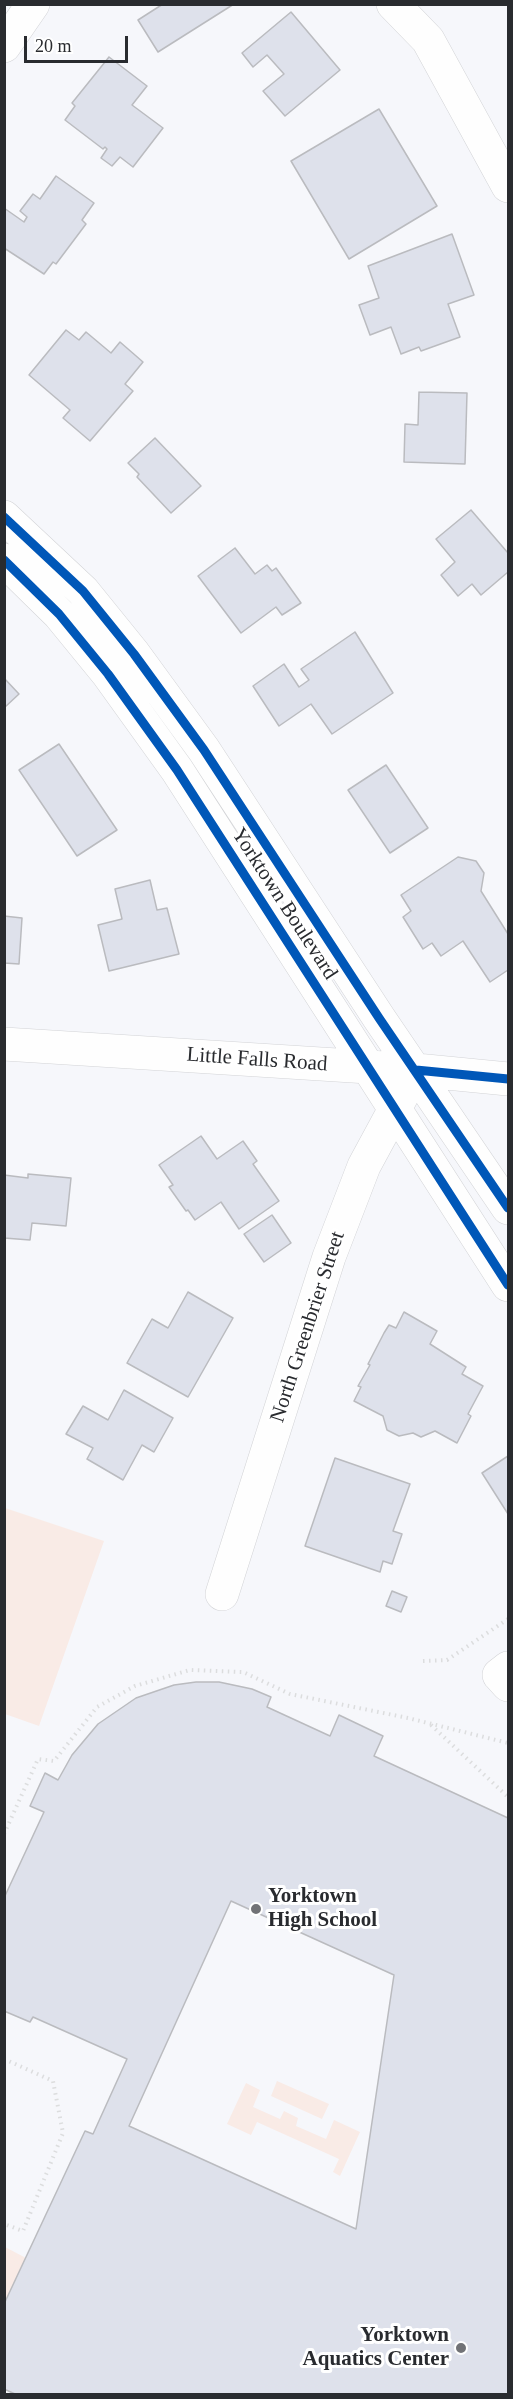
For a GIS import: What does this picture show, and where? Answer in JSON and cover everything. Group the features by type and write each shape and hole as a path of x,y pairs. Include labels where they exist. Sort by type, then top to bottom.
{"street":[{"path":"4,46 33,4"},
{"path":"393,4 428,40 508,186"},
{"name":"Yorktown Boulevard","path":"4,517 83,591 134,654 204,750 379,1018 508,1208"},
{"name":"Yorktown Boulevard","path":"4,560 59,614 177,770 508,1285"},
{"name":"Little Falls Road","path":"4,1044 416,1070 508,1079"},
{"name":"North Greenbrier Street","path":"222,1594 329,1257 364,1166 416,1070"},
{"path":"508,1668 499,1675 508,1685"}],"path":[{"path":"423,1661 447,1660 508,1619"},
{"path":"4,1834 38,1759 54,1761 97,1707 135,1686 190,1670 243,1672 290,1694 508,1743"},
{"path":"430,1725 508,1797"},
{"path":"4,2059 53,2081 63,2133 23,2230 4,2224"}],"shaded area":[{"path":"5,1508 104,1541 39,1726 5,1714"},
{"path":"277,2081 329,2104 322,2119 271,2096"},
{"path":"246,2083 260,2090 253,2107 280,2119 284,2111 298,2118 296,2126 326,2139 334,2120 360,2132 340,2176 333,2172 339,2159 257,2122 251,2135 227,2124"},
{"path":"5,2247 26,2258 5,2304"}],"building":[{"path":"163,4 234,4 158,52 138,20"},
{"path":"291,12 340,70 285,116 263,91 284,74 267,55 253,67 242,53"},
{"path":"109,57 147,86 132,105 163,128 133,167 120,157 112,166 101,158 107,149 105,147 103,149 65,120 75,106 72,103"},
{"path":"379,109 437,206 349,259 291,161"},
{"path":"56,176 94,203 82,220 86,224 56,264 53,262 44,274 4,248 4,208 24,222 27,217 20,211 33,194 40,199"},
{"path":"452,234 474,295 448,304 460,337 421,351 419,347 401,354 391,327 370,335 359,305 379,298 368,266"},
{"path":"66,330 79,340 86,332 111,353 120,342 143,362 125,384 133,391 90,441 63,418 70,410 29,375"},
{"path":"419,392 467,393 465,464 404,462 405,424 418,425"},
{"path":"155,438 201,486 171,513 137,477 139,474 128,463"},
{"path":"471,510 508,553 508,572 481,595 472,584 458,596 441,575 455,562 436,539"},
{"path":"235,548 255,574 267,565 272,571 276,568 301,603 282,615 276,607 241,633 198,576"},
{"path":"355,632 393,693 332,734 311,704 279,726 253,686 284,664 299,687 309,680 301,669"},
{"path":"4,678 19,694 4,708"},
{"path":"59,744 117,830 77,856 19,770"},
{"path":"386,765 428,828 390,853 348,790"},
{"path":"458,857 476,861 484,873 481,891 508,934 508,970 490,982 463,941 441,956 432,943 423,949 403,917 411,911 401,895"},
{"path":"150,880 157,910 167,908 179,954 109,971 98,925 122,919 115,889"},
{"path":"4,916 22,918 19,964 4,963"},
{"path":"201,1136 217,1159 243,1141 257,1161 253,1164 279,1201 239,1229 221,1202 195,1220 169,1187 173,1185 159,1165"},
{"path":"28,1174 71,1178 66,1226 32,1223 30,1240 4,1238 4,1175 28,1178"},
{"path":"272,1215 291,1243 264,1262 244,1234"},
{"path":"188,1292 233,1318 188,1397 127,1363 152,1319 168,1328"},
{"path":"404,1312 437,1331 430,1344 466,1367 462,1374 483,1386 468,1414 471,1416 457,1443 435,1431 421,1437 413,1433 399,1436 387,1430 383,1416 354,1401 361,1387 358,1386 384,1333 389,1325 396,1328"},
{"path":"124,1390 173,1418 154,1452 142,1445 123,1480 87,1459 93,1448 66,1434 83,1406 108,1420"},
{"path":"508,1456 508,1514 482,1473"},
{"path":"335,1458 410,1484 393,1531 402,1534 392,1564 383,1561 380,1572 305,1546"},
{"path":"392,1591 407,1597 401,1612 386,1606"},
{"name":"Yorktown High School","path":"219,1682 252,1689 271,1697 267,1707 330,1736 339,1715 383,1736 374,1756 508,1818 508,2394 15,2394 4,2389 4,2304 85,2131 93,2134 127,2059 33,2017 30,2022 4,2011 4,1898 44,1812 30,1806 45,1773 58,1780 72,1755 98,1724 136,1698 174,1685","holes":["231,1901 394,1975 356,2229 129,2126"]}],"cycle path":[{"path":"4,517 83,591 134,654 204,750 379,1018 508,1208"},
{"path":"4,560 59,614 108,674 177,770 508,1285"},
{"path":"416,1070 508,1079"}],"place":[{"name":"Yorktown High School","path":"256,1909"},
{"name":"Yorktown Aquatics Center","path":"461,2348"}]}
